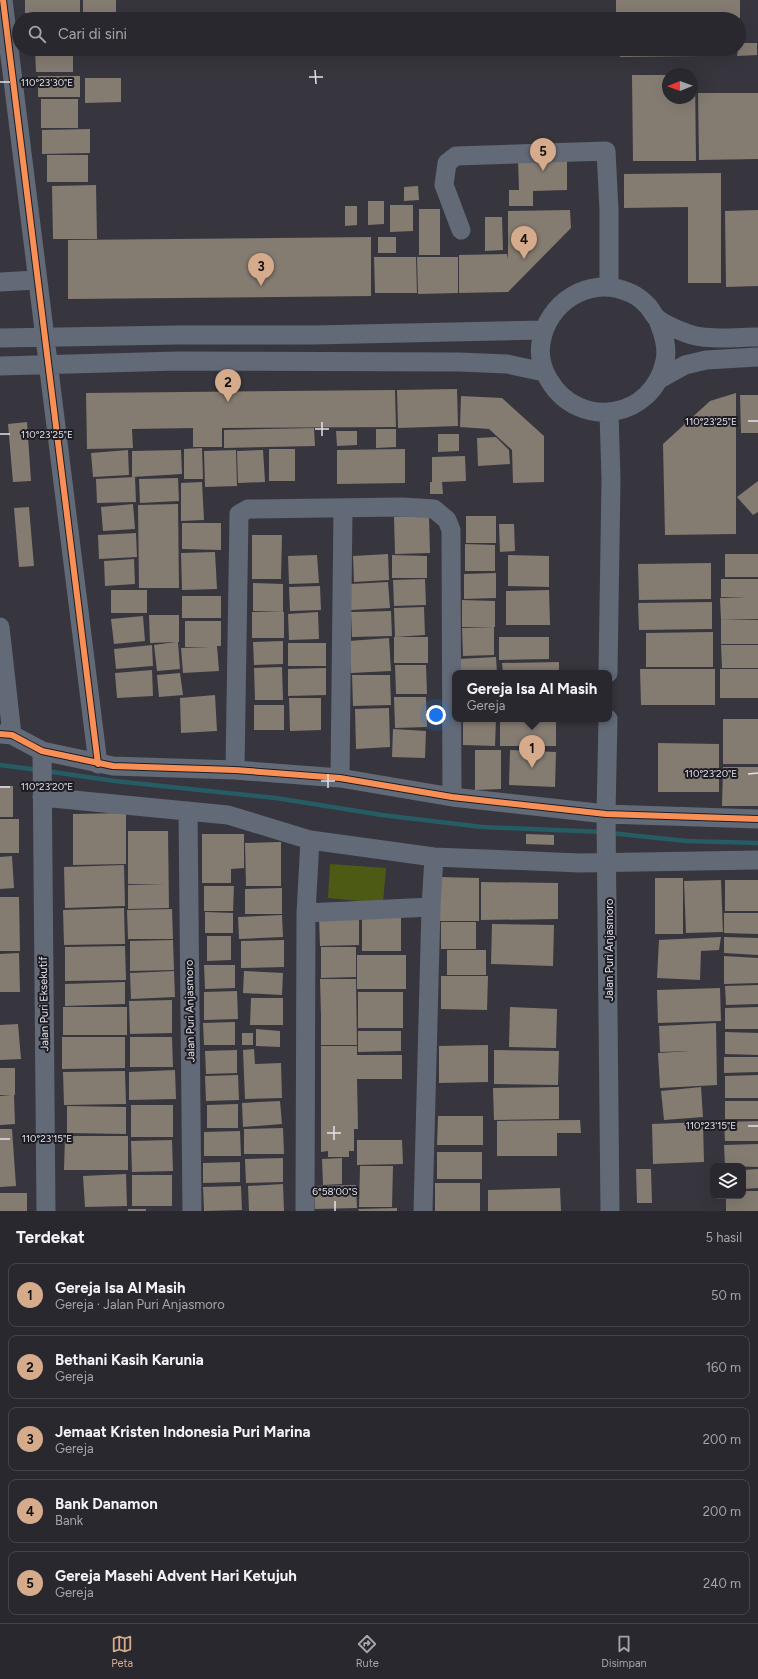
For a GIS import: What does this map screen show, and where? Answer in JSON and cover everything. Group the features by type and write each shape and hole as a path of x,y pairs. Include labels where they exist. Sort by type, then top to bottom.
{"street":[{"path":"3,0 36,280 98,764"},
{"path":"461,230 444,185 447,163 456,156 606,151 609,287"},
{"path":"0,282 36,280"},
{"path":"609,287 628,292 646,304 658,320 665,339 665,360 658,380 646,396 628,408 608,413 588,411 570,403 554,390 544,372 540,351 543,330 553,311 568,297 588,288 609,287"},
{"path":"658,320 697,337 758,337"},
{"path":"0,338 178,335 313,335 543,330"},
{"path":"178,335 178,361"},
{"path":"658,380 685,365 706,360 758,357"},
{"path":"0,366 178,361 459,362 507,364 544,372"},
{"path":"608,413 612,479 608,670"},
{"path":"235,770 239,514 248,509 402,507 434,509 447,520 452,530 452,797"},
{"path":"340,778 343,508"},
{"path":"0,627 6,734 41,760 235,770 340,778 452,797 606,818 758,819"},
{"name":"Jalan Puri Anjasmoro","path":"608,722 606,818 608,857 610,1211"},
{"name":"Jalan Puri Eksekutif","path":"41,760 46,1211"},
{"path":"42,794 228,815 310,840 434,857 580,863 608,857 758,860"},
{"name":"Jalan Puri Anjasmoro","path":"188,811 192,1211"},
{"path":"305,1211 306,913 310,840"},
{"path":"423,1211 431,907 434,857"},
{"path":"306,913 431,907"}],"green space":[{"path":"330,864 386,868 383,903 328,898"}],"building":[{"path":"25,0 80,0 80,12 25,12"},
{"path":"83,0 116,0 116,12 83,12"},
{"path":"616,0 740,0 740,12 616,12"},
{"path":"746,43 757,43 757,55 746,56"},
{"path":"35,56 73,56 73,72 36,72"},
{"path":"620,56 703,56 620,57"},
{"path":"632,75 662,75 662,104 695,104 696,161 633,161"},
{"path":"38,76 80,76 80,97 38,97"},
{"path":"85,78 121,78 121,102 85,103"},
{"path":"698,93 758,93 758,159 699,160"},
{"path":"41,99 78,99 78,128 41,128"},
{"path":"90,129 90,153 42,154 42,130"},
{"path":"47,155 88,155 88,182 47,182"},
{"path":"567,158 567,190 533,191 533,206 509,206 509,190 519,190 518,159"},
{"path":"721,173 721,283 688,283 688,207 624,208 624,174"},
{"path":"96,185 97,239 53,239 52,186"},
{"path":"418,186 419,200 404,201 404,187"},
{"path":"368,201 384,201 384,224 368,225"},
{"path":"390,205 413,205 413,231 390,232"},
{"path":"345,206 357,206 357,225 345,226"},
{"path":"419,209 440,209 440,255 419,255"},
{"path":"570,210 571,228 508,292 459,293 459,255 507,254 508,259 508,211"},
{"path":"758,210 758,286 726,287 725,211"},
{"path":"485,217 502,217 503,250 485,251"},
{"path":"371,237 371,296 68,299 68,240"},
{"path":"378,237 396,237 396,253 378,253"},
{"path":"374,257 416,257 417,293 375,293"},
{"path":"417,257 458,257 458,293 418,294"},
{"path":"457,389 458,426 398,428 397,390"},
{"path":"395,390 396,427 222,428 222,447 193,447 193,428 132,429 133,448 87,449 86,393"},
{"path":"736,393 736,534 665,535 663,444 710,401"},
{"path":"740,395 758,395 758,433 741,433"},
{"path":"461,396 502,398 544,436 544,482 513,483 512,450 489,429 460,427"},
{"path":"27,422 31,481 13,482 8,424"},
{"path":"314,428 315,446 224,448 224,430"},
{"path":"376,429 396,429 396,447 376,448"},
{"path":"336,431 357,431 357,445 337,446"},
{"path":"438,434 459,434 459,451 438,452"},
{"path":"496,437 509,450 510,464 478,466 477,438"},
{"path":"202,448 203,479 184,479 184,449"},
{"path":"269,449 295,449 295,481 269,481"},
{"path":"405,449 405,483 337,484 337,450"},
{"path":"128,450 129,475 93,477 91,453"},
{"path":"181,450 182,474 132,477 132,451"},
{"path":"236,450 237,486 205,487 204,451"},
{"path":"263,450 265,482 238,483 237,451"},
{"path":"465,456 466,481 442,482 443,494 430,494 430,482 432,482 432,457"},
{"path":"135,477 136,502 97,503 96,479"},
{"path":"178,478 179,501 140,503 139,479"},
{"path":"758,481 758,512 753,515 737,497"},
{"path":"202,482 204,520 181,521 181,483"},
{"path":"133,504 135,529 103,531 101,507"},
{"path":"178,504 179,588 139,588 138,505"},
{"path":"29,507 34,566 19,567 14,508"},
{"path":"429,516 430,553 395,554 394,517"},
{"path":"466,516 496,516 496,543 466,543"},
{"path":"182,523 221,523 221,550 182,549"},
{"path":"499,524 514,524 515,551 500,552"},
{"path":"136,533 137,557 99,559 98,535"},
{"path":"252,535 282,535 281,579 252,579"},
{"path":"465,544 495,545 495,571 465,571"},
{"path":"215,552 217,589 182,590 181,553"},
{"path":"388,554 389,580 354,582 353,556"},
{"path":"725,554 758,554 758,577 725,577"},
{"path":"317,555 319,583 289,584 288,556"},
{"path":"392,555 427,556 427,578 392,578"},
{"path":"508,555 549,556 549,587 508,586"},
{"path":"134,559 135,584 105,586 104,561"},
{"path":"711,563 711,599 639,600 638,564"},
{"path":"496,573 496,598 464,599 464,574"},
{"path":"425,579 426,605 394,606 393,580"},
{"path":"721,579 758,579 758,619 721,620 720,598 747,598 721,597"},
{"path":"388,582 390,608 351,610 350,584"},
{"path":"253,583 283,584 283,612 253,611"},
{"path":"320,586 321,610 290,611 289,587"},
{"path":"111,590 147,590 147,613 111,613"},
{"path":"549,590 550,625 506,625 506,591"},
{"path":"182,596 221,596 221,618 182,618"},
{"path":"462,600 495,601 495,627 462,627"},
{"path":"712,602 712,629 639,630 638,603"},
{"path":"424,607 425,635 395,637 394,608"},
{"path":"391,611 392,636 352,637 351,612"},
{"path":"252,612 284,612 284,638 252,638"},
{"path":"318,612 319,639 289,640 288,614"},
{"path":"149,615 179,615 178,642 180,669 157,671 154,645 176,642 150,643"},
{"path":"143,616 145,641 114,644 111,619"},
{"path":"721,620 758,620 758,644 721,644"},
{"path":"185,621 221,621 221,646 217,646 219,671 183,673 181,648 210,647 185,647"},
{"path":"494,627 494,655 463,656 462,628"},
{"path":"713,632 713,667 646,667 646,633"},
{"path":"394,637 428,637 428,663 394,663"},
{"path":"499,637 549,637 549,659 499,660"},
{"path":"389,638 391,671 351,673 349,641"},
{"path":"283,641 283,664 254,665 253,642"},
{"path":"288,643 326,643 326,666 288,666"},
{"path":"152,645 153,666 116,669 114,649"},
{"path":"721,645 758,645 758,668 722,668"},
{"path":"496,657 497,670 459,670 458,659"},
{"path":"559,662 559,670 503,670 502,663"},
{"path":"395,665 426,665 427,694 396,694"},
{"path":"282,667 283,700 255,700 254,668"},
{"path":"326,668 326,695 288,696 288,669"},
{"path":"640,669 715,669 715,705 641,705"},
{"path":"720,669 758,669 758,698 720,698"},
{"path":"152,670 153,696 117,698 115,673"},
{"path":"180,673 183,695 159,697 157,675"},
{"path":"352,675 390,675 391,705 353,706"},
{"path":"215,695 217,731 181,733 180,698"},
{"path":"394,697 426,697 427,727 395,728"},
{"path":"289,698 321,698 321,730 290,731"},
{"path":"254,705 284,705 284,730 254,730"},
{"path":"389,708 390,747 356,749 355,709"},
{"path":"723,719 758,719 758,764 723,764"},
{"path":"463,722 496,722 495,746 463,745"},
{"path":"500,722 556,722 556,746 500,746"},
{"path":"393,729 426,731 425,758 392,757"},
{"path":"658,743 719,744 719,792 658,792"},
{"path":"475,750 501,750 501,789 475,790"},
{"path":"510,750 556,752 555,787 509,785"},
{"path":"723,767 758,767 758,806 722,806"},
{"path":"0,786 13,786 13,817 0,817"},
{"path":"126,813 126,864 73,865 73,814"},
{"path":"0,819 19,819 19,853 0,853"},
{"path":"128,831 168,831 169,908 128,909 128,885 165,884 128,884"},
{"path":"202,834 244,834 244,868 231,869 231,883 202,883"},
{"path":"526,834 554,835 554,845 526,844"},
{"path":"281,842 281,886 246,886 245,843"},
{"path":"12,856 14,888 0,889 0,857"},
{"path":"124,865 125,906 65,908 64,867"},
{"path":"439,877 479,878 479,921 439,921"},
{"path":"655,878 683,878 683,934 655,934"},
{"path":"721,880 723,932 686,933 684,881"},
{"path":"725,880 758,880 758,911 725,911"},
{"path":"481,882 558,883 558,919 481,920"},
{"path":"204,886 234,886 233,911 204,911"},
{"path":"282,888 282,914 245,914 245,889"},
{"path":"0,897 19,897 20,951 0,951"},
{"path":"124,908 125,944 64,945 63,910"},
{"path":"172,909 173,939 128,939 127,910"},
{"path":"205,912 233,913 233,933 205,933"},
{"path":"724,913 758,913 758,934 724,933"},
{"path":"282,915 283,937 239,939 238,917"},
{"path":"362,915 401,915 401,951 362,951"},
{"path":"319,918 359,918 359,945 320,946"},
{"path":"441,922 476,922 476,949 441,949"},
{"path":"492,924 554,925 553,966 491,964"},
{"path":"207,936 231,936 231,960 207,961"},
{"path":"721,937 719,950 701,951 700,980 657,978 659,940"},
{"path":"724,937 758,938 758,955 724,953"},
{"path":"173,940 174,970 130,971 130,941"},
{"path":"284,940 284,967 241,968 241,941"},
{"path":"125,946 126,980 65,981 65,947"},
{"path":"321,947 356,947 356,977 321,978"},
{"path":"447,950 486,950 486,975 447,975"},
{"path":"19,953 20,992 0,992 0,954"},
{"path":"357,955 406,955 406,989 357,989"},
{"path":"724,956 758,958 758,983 724,984"},
{"path":"204,965 235,965 235,988 205,989"},
{"path":"174,971 175,997 131,999 130,973"},
{"path":"244,971 283,973 282,995 243,993"},
{"path":"441,976 488,976 487,1010 441,1009"},
{"path":"320,979 356,979 357,1045 321,1045"},
{"path":"125,982 125,1004 65,1006 65,984"},
{"path":"758,985 758,1004 726,1005 725,986"},
{"path":"720,988 721,1021 658,1023 657,990"},
{"path":"237,991 238,1019 204,1020 204,992"},
{"path":"358,992 403,992 403,1028 358,1028"},
{"path":"251,998 283,998 283,1025 250,1025"},
{"path":"172,1000 172,1033 130,1034 129,1001"},
{"path":"63,1007 127,1007 127,1035 63,1035"},
{"path":"510,1007 557,1009 556,1048 509,1047"},
{"path":"758,1007 758,1029 725,1029 725,1008"},
{"path":"235,1022 235,1045 204,1045 203,1023"},
{"path":"716,1023 717,1085 660,1088 658,1053 690,1051 660,1052 659,1026"},
{"path":"18,1024 21,1059 0,1060 0,1025"},
{"path":"256,1029 280,1031 280,1047 256,1046"},
{"path":"358,1031 401,1031 401,1051 358,1052"},
{"path":"725,1032 758,1033 758,1055 725,1054"},
{"path":"242,1033 253,1033 253,1045 242,1045"},
{"path":"62,1037 125,1037 125,1068 62,1069"},
{"path":"130,1037 172,1037 173,1067 130,1067"},
{"path":"488,1045 488,1082 439,1083 439,1046"},
{"path":"321,1046 357,1046 357,1055 402,1055 402,1079 357,1079 358,1129 354,1129 354,1151 349,1151 349,1157 328,1157 328,1151 321,1152"},
{"path":"254,1049 255,1064 281,1063 282,1098 245,1099 243,1050"},
{"path":"237,1050 237,1073 206,1074 205,1051"},
{"path":"494,1050 559,1051 558,1085 494,1084"},
{"path":"724,1057 758,1057 758,1072 724,1073"},
{"path":"0,1068 15,1068 15,1124 0,1125 0,1096 11,1095 0,1095"},
{"path":"175,1070 176,1099 129,1100 129,1072"},
{"path":"125,1071 126,1104 64,1105 63,1072"},
{"path":"238,1075 239,1100 206,1101 205,1076"},
{"path":"758,1075 758,1098 725,1098 725,1076"},
{"path":"559,1087 559,1119 494,1120 493,1088"},
{"path":"701,1087 703,1117 664,1120 661,1091"},
{"path":"280,1101 282,1124 243,1127 242,1103"},
{"path":"725,1101 758,1101 758,1119 725,1119"},
{"path":"238,1104 238,1128 207,1128 207,1105"},
{"path":"131,1105 173,1105 173,1137 131,1137"},
{"path":"67,1106 126,1107 126,1134 67,1133"},
{"path":"438,1116 483,1116 483,1145 437,1145"},
{"path":"580,1120 581,1133 557,1133 557,1156 497,1156 497,1121"},
{"path":"758,1121 758,1141 725,1141 724,1122"},
{"path":"703,1122 704,1162 653,1164 652,1124"},
{"path":"283,1128 284,1154 244,1154 244,1129"},
{"path":"0,1129 12,1129 16,1186 0,1187"},
{"path":"240,1131 241,1156 204,1156 204,1132"},
{"path":"65,1136 128,1136 128,1170 64,1170"},
{"path":"172,1140 173,1171 132,1172 131,1141"},
{"path":"357,1140 402,1140 403,1164 357,1165"},
{"path":"758,1144 758,1167 746,1167 746,1163 725,1163 724,1145"},
{"path":"437,1152 482,1152 482,1179 437,1179"},
{"path":"283,1158 283,1182 246,1183 245,1159"},
{"path":"342,1158 342,1184 323,1185 322,1159"},
{"path":"240,1162 240,1182 203,1183 203,1163"},
{"path":"360,1166 393,1166 392,1207 359,1207"},
{"path":"636,1169 651,1169 652,1203 637,1203"},
{"path":"758,1169 758,1188 746,1189 746,1170"},
{"path":"126,1174 127,1206 85,1207 83,1176"},
{"path":"132,1175 172,1175 172,1206 132,1206"},
{"path":"435,1183 480,1183 480,1211 435,1211"},
{"path":"283,1184 284,1211 249,1211 248,1186"},
{"path":"356,1185 357,1208 315,1209 314,1186"},
{"path":"241,1186 242,1210 204,1211 203,1187"},
{"path":"560,1188 561,1211 488,1211 488,1190"},
{"path":"746,1191 758,1191 758,1211 726,1211 726,1199 746,1199"},
{"path":"0,1193 27,1193 27,1211 0,1211"},
{"path":"397,1208 397,1211 359,1211 358,1209"},
{"path":"128,1209 146,1209 146,1211 128,1211"}],"waterway":[{"path":"0,765 39,770"},
{"path":"46,771 115,781 276,798 382,815 482,827 603,832"},
{"path":"610,833 686,841 758,843"}],"cycle path":[{"path":"3,0 98,764"},
{"path":"0,734 12,735 42,751 113,766 235,770 340,778 452,797 606,814 758,819"}],"place":[{"name":"Gereja Masehi Advent Hari Ketujuh","path":"543,171"},
{"name":"Bank Danamon","path":"524,259"},
{"name":"Jemaat Kristen Indonesia Puri Marina","path":"261,286"},
{"name":"Bethani Kasih Karunia","path":"228,402"},
{"name":"Gereja Isa Al Masih","path":"532,768"}]}
